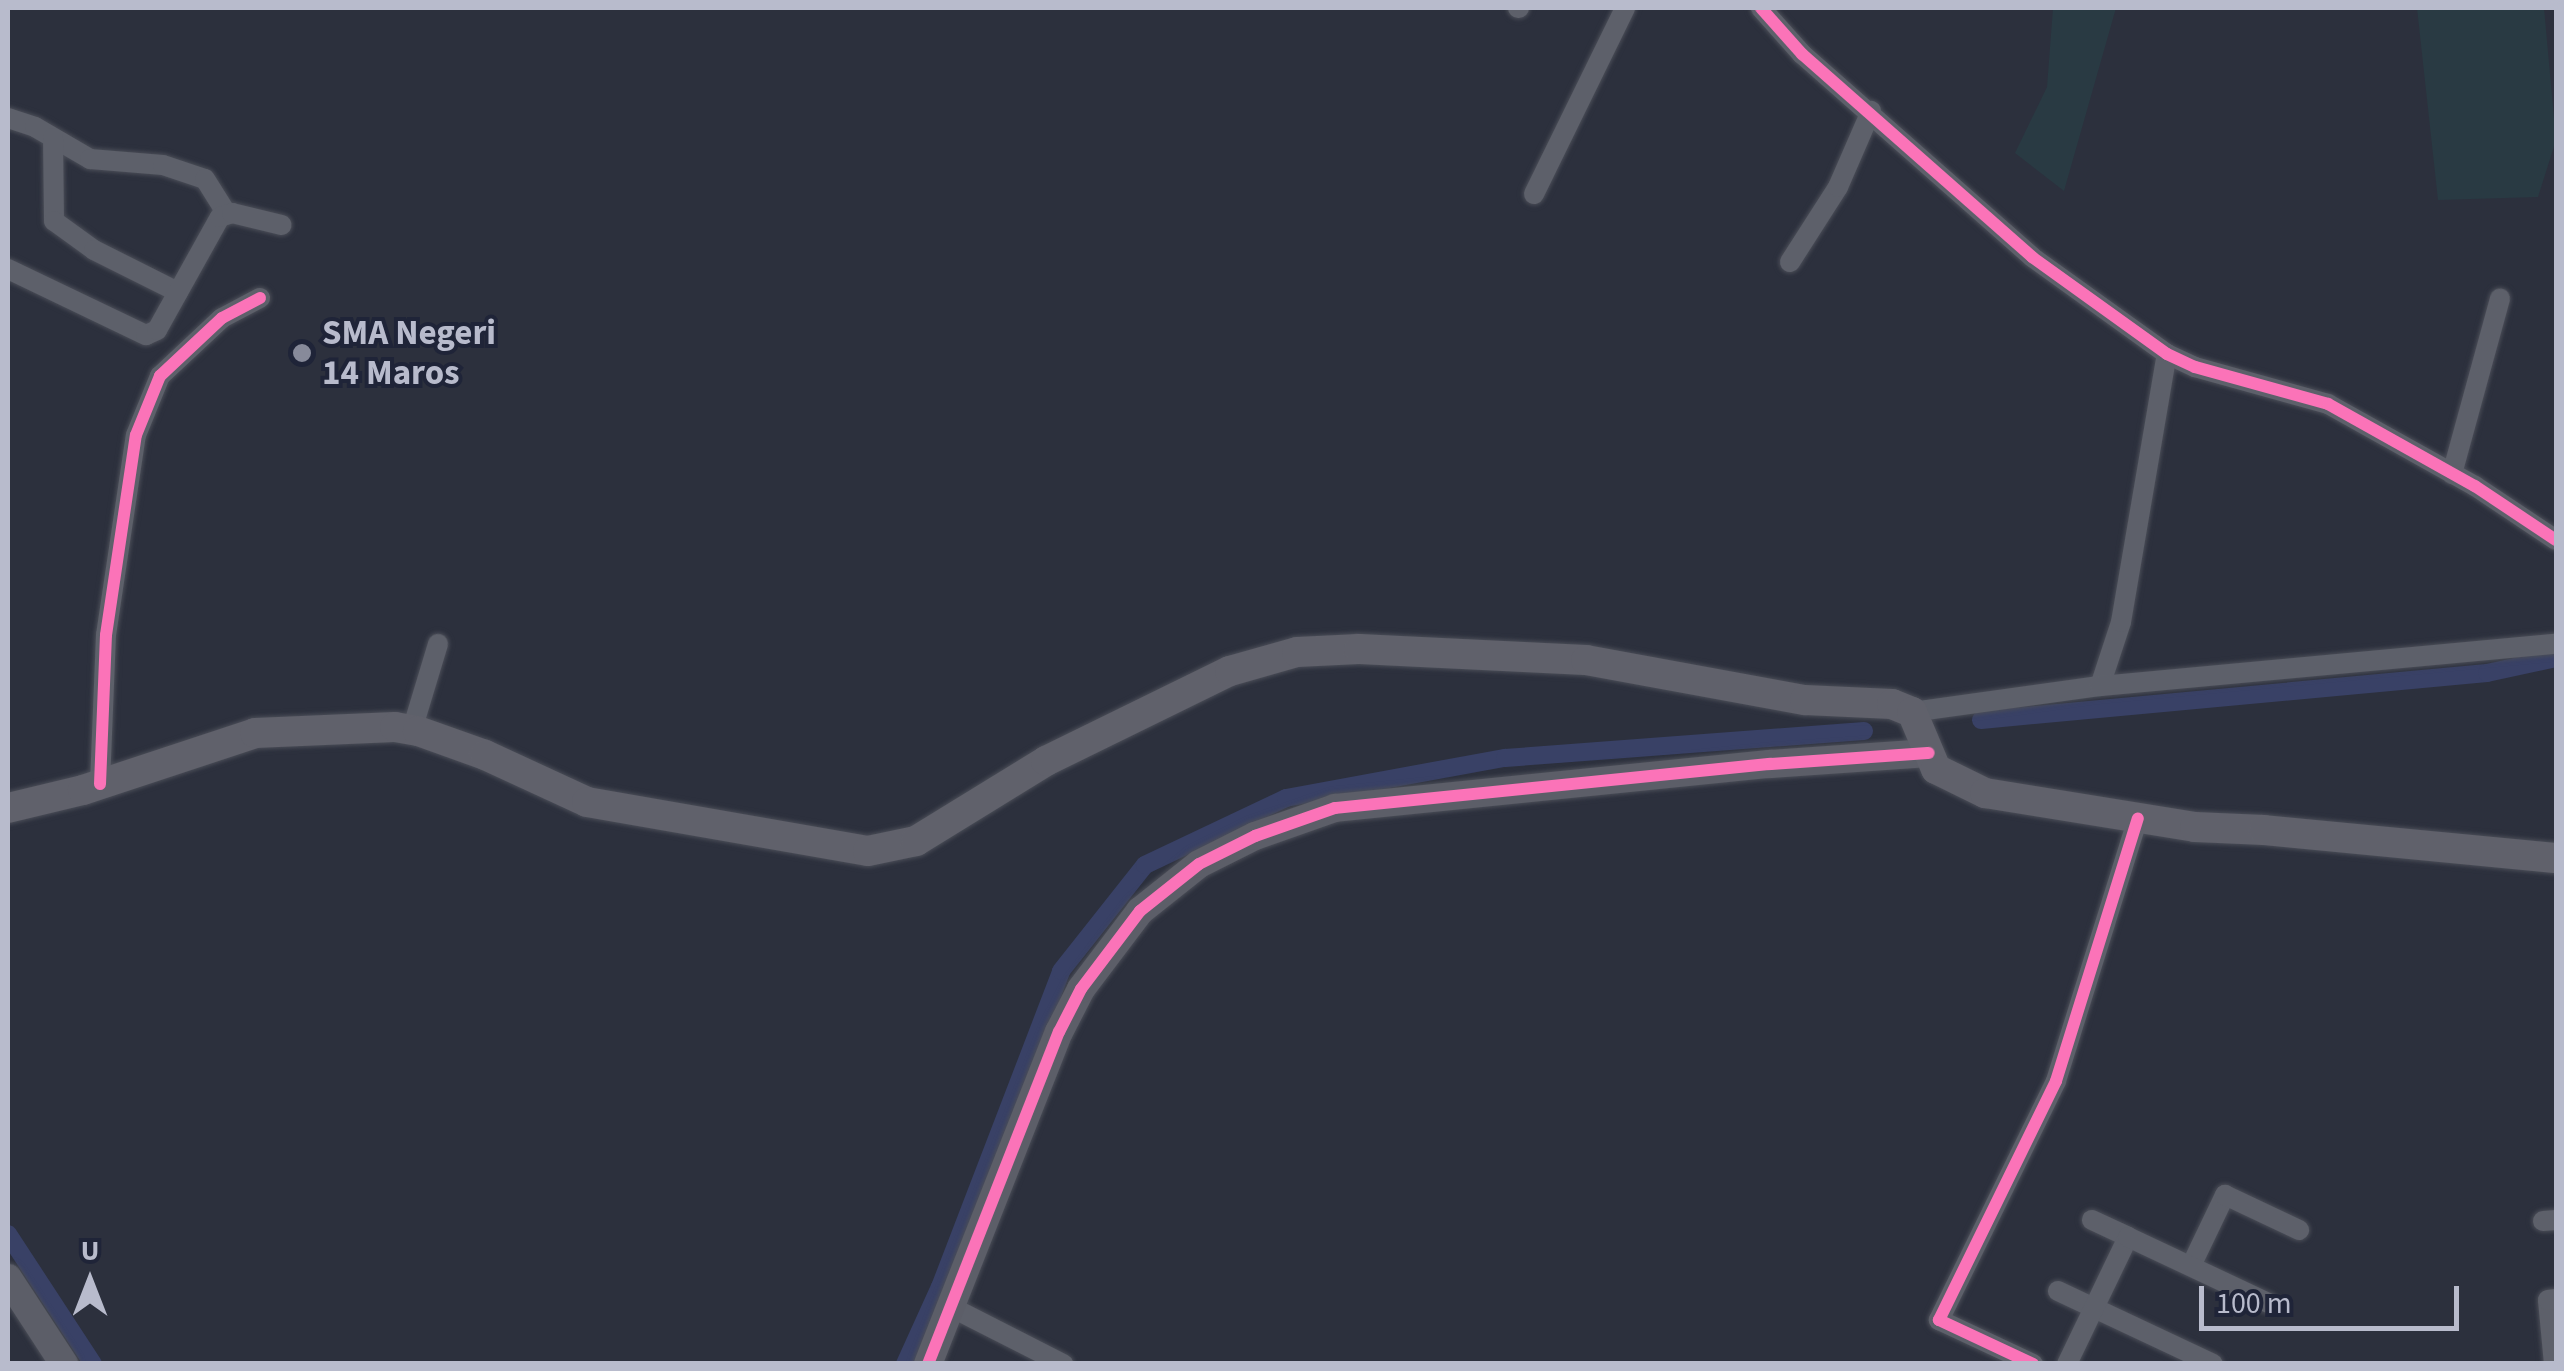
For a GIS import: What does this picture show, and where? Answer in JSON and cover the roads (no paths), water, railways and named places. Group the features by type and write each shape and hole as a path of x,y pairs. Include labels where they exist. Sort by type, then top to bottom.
{"main road":[{"path":"8,808 100,784 255,733 318,728 412,730 485,756 576,799 855,852 916,841 1046,762 1230,671 1296,652 1417,651 1586,660 1805,700 1892,704 1912,712 1936,769 1970,789 2046,806 2196,828 2264,830 2556,858"}],"street":[{"path":"1534,194 1625,8"},
{"path":"1762,8 1802,54 2032,257 2167,354 2195,366 2328,404 2452,474 2556,540"},
{"path":"1790,262 1838,187 1871,111"},
{"path":"8,118 90,159 163,165 205,179 226,213 282,225"},
{"path":"52,138 54,221 94,250 178,292"},
{"path":"8,270 146,335 157,330 226,213"},
{"path":"100,784 106,635 136,435 160,376 218,322 260,298"},
{"path":"2452,474 2500,298"},
{"path":"2100,686 2122,622 2167,354"},
{"path":"412,730 438,644"},
{"path":"1912,712 2100,686 2556,644"},
{"path":"928,1364 1059,1032 1081,988 1152,899 1228,847 1334,808 1770,764 1928,753"},
{"path":"2033,1364 1940,1320 2056,1081 2138,818"},
{"path":"2190,1266 2225,1195 2299,1230"},
{"path":"2092,1220 2268,1303"},
{"path":"2067,1364 2128,1237"},
{"path":"8,1278 64,1364"},
{"path":"2058,1290 2213,1364"},
{"path":"2554,1364 2548,1300 2556,1299"},
{"path":"951,1307 1062,1364"}],"waterway":[{"path":"1981,720 2487,673 2556,658"},
{"path":"905,1364 940,1287 1061,971 1145,865 1286,798 1505,758 1864,731"},
{"path":"8,1234 93,1364"}],"place":[{"name":"SMA Negeri 14 Maros","path":"302,353"}]}
